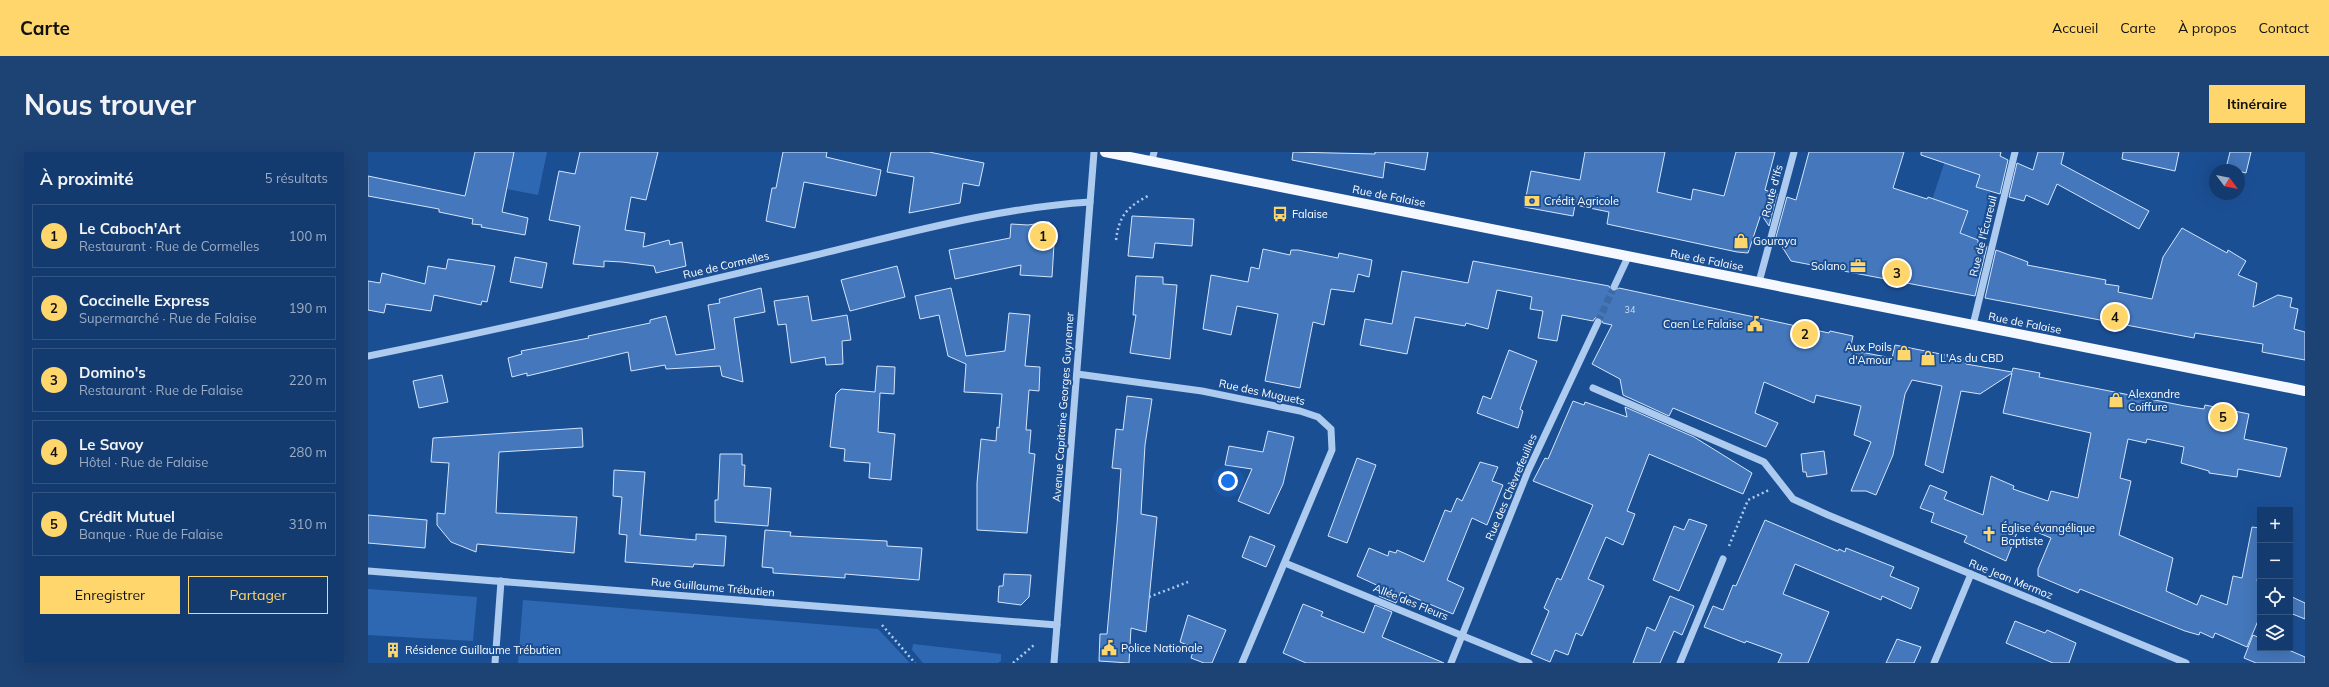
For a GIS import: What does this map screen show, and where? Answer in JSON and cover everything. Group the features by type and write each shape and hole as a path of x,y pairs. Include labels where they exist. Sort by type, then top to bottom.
{"main road":[{"name":"Rue de Falaise","path":"1105,152 1153,157 1628,256 2305,391"}],"street":[{"name":"Avenue Capitaine Georges Guynemer","path":"1054,663 1094,152"},
{"name":"Route d'Ifs","path":"1759,282 1794,152"},
{"name":"Rue de l'Écureuil","path":"1973,325 2015,152"},
{"name":"Rue de Cormelles","path":"368,356 498,330 915,232 1045,206 1090,202"},
{"path":"1614,287 1628,256"},
{"name":"Rue des Chèvrefeuilles","path":"1451,663 1528,471 1598,322"},
{"name":"Rue des Muguets","path":"1077,374 1202,391 1300,410 1325,422 1331,429 1332,450 1242,663"},
{"name":"Rue Jean Mermoz","path":"1594,388 1764,462 1794,499 1828,515 2186,663"},
{"path":"1680,663 1723,560"},
{"name":"Allée des Fleurs","path":"1285,563 1529,663"},
{"name":"Rue Guillaume Trébutien","path":"368,571 1057,626"},
{"path":"1935,660 1971,574"},
{"path":"495,663 500,581"}],"path":[{"path":"1116,240 1118,225 1124,213 1134,204 1148,196"},
{"path":"1723,560 1748,500 1764,491 1784,488"},
{"path":"1149,597 1188,582"},
{"path":"892,612 878,621 915,663"},
{"path":"1012,663 1034,645"}],"shaded area":[{"path":"514,152 547,152 538,195 507,189"},
{"path":"1948,152 1974,173 1980,175 1976,187 1990,192 1978,240 1960,233 1932,200"},
{"path":"368,589 477,597 473,641 368,635"},
{"path":"523,600 878,629 910,663 518,663"},
{"path":"913,644 1001,654 1001,661 998,663 923,663 912,650"}],"building":[{"path":"475,152 514,152 502,212 528,218 525,235 481,227 482,225 472,224 473,219 439,212 439,209 368,196 368,176 465,196"},
{"path":"580,152 658,152 646,200 631,197 625,230 645,233 643,247 669,240 670,245 682,242 686,266 656,273 654,266 622,262 604,261 604,267 573,264 580,226 549,220 559,171 575,174"},
{"path":"783,152 827,152 826,157 881,170 876,196 804,182 795,228 766,221 772,188 776,188"},
{"path":"891,152 929,152 984,163 979,186 963,183 960,203 909,213 914,177 887,172"},
{"path":"1293,152 1375,154 1375,152 1428,152 1425,170 1385,162 1383,178 1292,160"},
{"path":"1585,152 1665,152 1657,192 1691,200 1693,189 1724,196 1736,152 1775,152 1765,190 1777,194 1769,226 1761,214 1748,253 1737,252 1607,224 1609,212 1575,205 1573,216 1524,207 1531,171 1580,180"},
{"path":"1809,152 1904,152 1893,188 1927,199 1928,197 1968,211 1960,233 1978,240 1978,243 1987,246 1975,296 1791,261 1776,237 1787,197 1796,200"},
{"path":"1921,152 2001,152 2000,156 2008,160 2000,194 1976,187 1980,175 1921,155"},
{"path":"2038,152 2064,152 2061,164 2149,211 2139,229 2057,184 2048,205 2026,195 2024,201 2009,197 2017,163 2033,170"},
{"path":"2123,152 2179,152 2175,171 2122,159"},
{"path":"2230,152 2251,152 2246,173 2245,164 2227,164"},
{"path":"1132,216 1194,219 1192,246 1155,243 1153,258 1128,256"},
{"path":"1049,222 1055,228 1052,277 1020,275 1021,265 955,279 949,250 1010,238 1011,224 1028,225"},
{"path":"2182,228 2227,253 2228,250 2246,261 2238,275 2257,283 2253,307 2278,295 2292,298 2290,307 2298,309 2294,329 2305,332 2305,360 2262,352 2263,344 2195,333 2194,338 1985,298 1996,250 2028,262 2027,265 2106,280 2105,284 2119,286 2118,292 2152,299 2163,257"},
{"path":"1263,249 1290,255 1291,250 1298,250 1338,258 1339,253 1372,260 1369,277 1358,274 1354,292 1331,289 1324,325 1313,322 1300,388 1265,381 1278,314 1237,306 1231,335 1203,329 1211,275 1248,282 1251,267 1259,269"},
{"path":"515,257 547,263 542,288 510,282"},
{"path":"448,259 495,266 487,302 482,301 481,305 434,295 431,311 386,304 384,313 368,310 368,281 380,283 382,273 425,284 428,266 446,269"},
{"path":"1473,261 1609,286 1612,292 1619,288 1829,333 1830,331 1853,336 1850,350 1892,358 1895,345 1966,359 1966,364 2012,372 2013,368 2040,373 2039,377 2185,406 2204,409 2205,405 2249,414 2244,439 2287,448 2280,477 2238,469 2237,477 2209,473 2209,471 2181,463 2184,447 2147,439 2146,443 2128,439 2120,478 2131,481 2119,535 2173,558 2166,591 2197,605 2201,595 2227,605 2233,576 2242,578 2252,527 2257,528 2257,623 2247,647 2215,633 2213,638 2200,632 2199,635 2185,631 2080,589 2078,593 2038,576 2038,569 2051,538 2020,525 2006,561 1964,542 1967,536 1931,522 1934,513 1920,508 1930,485 1947,492 1944,499 1983,515 1991,476 2014,486 2013,489 2048,501 2051,491 2078,498 2091,433 2003,413 2012,373 1980,394 1961,391 1943,473 1925,465 1942,386 1912,380 1905,394 1893,455 1876,495 1866,491 1851,491 1871,442 1854,435 1861,406 1816,395 1814,403 1764,382 1755,413 1778,423 1766,447 1673,408 1669,416 1623,395 1620,379 1592,364 1612,325 1603,323 1600,317 1595,318 1593,321 1562,315 1557,341 1538,338 1543,311 1530,309 1532,297 1497,290 1488,329 1466,323 1465,326 1415,317 1407,354 1360,345 1365,319 1392,324 1402,271 1468,283"},
{"path":"897,266 905,297 850,311 841,280"},
{"path":"1136,276 1163,277 1163,284 1177,285 1170,359 1130,353 1136,315 1133,315"},
{"path":"761,288 765,312 734,318 743,382 722,376 720,366 666,369 665,365 631,371 628,352 527,376 527,373 512,377 508,358 522,354 521,351 589,338 588,336 650,323 650,320 666,316 676,355 715,349 708,305 720,303 719,299"},
{"path":"951,288 966,356 1005,351 1009,313 1030,315 1025,366 1040,367 1039,391 1029,390 1026,430 1031,430 1029,453 1035,454 1027,533 977,530 977,483 981,439 996,441 997,427 999,428 1002,394 964,392 966,364 948,356 939,315 920,319 915,296"},
{"path":"808,296 812,321 847,315 851,340 842,341 843,364 826,365 825,357 791,363 786,324 778,325 774,301"},
{"path":"1509,350 1537,361 1520,409 1523,411 1518,428 1477,413 1483,396 1491,399"},
{"path":"877,366 895,367 894,394 880,393 878,432 895,434 891,480 869,478 870,463 844,461 845,449 830,447 836,394 841,389 875,392"},
{"path":"442,375 448,402 419,408 413,381"},
{"path":"1127,396 1152,399 1145,445 1141,514 1157,517 1146,632 1131,628 1129,663 1099,661 1100,634 1107,634 1117,524 1121,469 1112,468 1116,429 1123,430"},
{"path":"1573,401 1584,405 1585,402 1627,417 1625,407 1694,437 1752,473 1743,494 1649,454 1627,511 1635,514 1623,545 1606,537 1588,579 1604,586 1582,636 1576,633 1568,655 1555,650 1550,662 1531,654 1549,611 1544,608 1557,578 1561,580 1593,505 1533,481 1545,458 1548,459"},
{"path":"582,428 583,447 499,452 496,513 577,517 574,553 477,544 476,552 451,542 437,525 437,513 445,514 449,463 431,462 433,438"},
{"path":"1268,431 1294,437 1283,484 1269,514 1238,501 1252,469 1225,465 1229,446 1263,452"},
{"path":"1824,451 1827,474 1807,477 1806,472 1803,472 1801,454"},
{"path":"720,454 742,454 742,465 745,465 744,486 771,488 768,526 715,522 715,500 718,500"},
{"path":"1357,458 1376,465 1347,543 1328,536"},
{"path":"1480,462 1498,467 1492,481 1503,485 1487,525 1472,518 1447,580 1464,588 1453,614 1401,592 1396,603 1379,596 1383,588 1357,576 1369,548 1388,556 1389,551 1396,553 1397,550 1424,562 1445,510 1451,512 1457,498 1462,501"},
{"path":"614,470 645,472 640,535 696,540 696,534 726,536 724,566 694,564 693,567 625,562 627,535 619,534 622,497 613,496"},
{"path":"368,515 427,520 425,548 368,543"},
{"path":"1689,519 1707,525 1679,591 1653,580 1674,526 1684,530"},
{"path":"1765,520 1838,551 1839,549 1845,552 1846,548 1894,567 1890,576 1919,588 1911,609 1882,596 1881,600 1795,564 1783,594 1829,612 1808,663 1778,663 1782,654 1746,641 1745,643 1704,627 1713,606 1723,610 1733,585 1736,586"},
{"path":"765,530 791,532 790,536 887,541 887,546 922,548 919,580 845,574 845,578 773,573 773,568 762,567"},
{"path":"1250,536 1275,546 1266,567 1242,557"},
{"path":"1004,574 1031,575 1029,597 1021,605 998,602 999,586 1003,586"},
{"path":"1670,596 1694,606 1682,635 1674,631 1660,663 1633,663 1647,627 1655,631"},
{"path":"2293,597 2305,603 2305,619 2293,614"},
{"path":"1303,604 1323,612 1321,616 1364,633 1375,605 1392,612 1382,637 1444,663 1306,663 1283,653"},
{"path":"1188,615 1226,630 1212,663 1204,663 1191,658 1194,648 1180,642"},
{"path":"2015,621 2045,633 2047,630 2076,643 2069,663 2053,663 2006,643"},
{"path":"2253,635 2257,637 2257,651 2291,651 2305,657 2305,663 2256,663 2244,658"},
{"path":"1897,639 1921,647 1914,663 1886,663"}],"tunnel":[{"path":"1598,322 1614,287"}],"place":[{"name":"Crédit Agricole","path":"1532,201"},
{"name":"Falaise","path":"1280,214"},
{"name":"Le Caboch'Art","path":"1043,236"},
{"name":"Gouraya","path":"1741,241"},
{"name":"Solano","path":"1858,266"},
{"name":"Domino's","path":"1897,273"},
{"name":"Le Savoy","path":"2115,317"},
{"name":"Caen Le Falaise","path":"1755,324"},
{"name":"Coccinelle Express","path":"1805,334"},
{"name":"Aux Poils d'Amour","path":"1904,353"},
{"name":"L'As du CBD","path":"1928,358"},
{"name":"Alexandre Coiffure","path":"2116,400"},
{"name":"Crédit Mutuel","path":"2223,417"},
{"name":"Église évangélique Baptiste","path":"1989,534"},
{"name":"Police Nationale","path":"1109,648"},
{"name":"Résidence Guillaume Trébutien","path":"393,650"}]}
